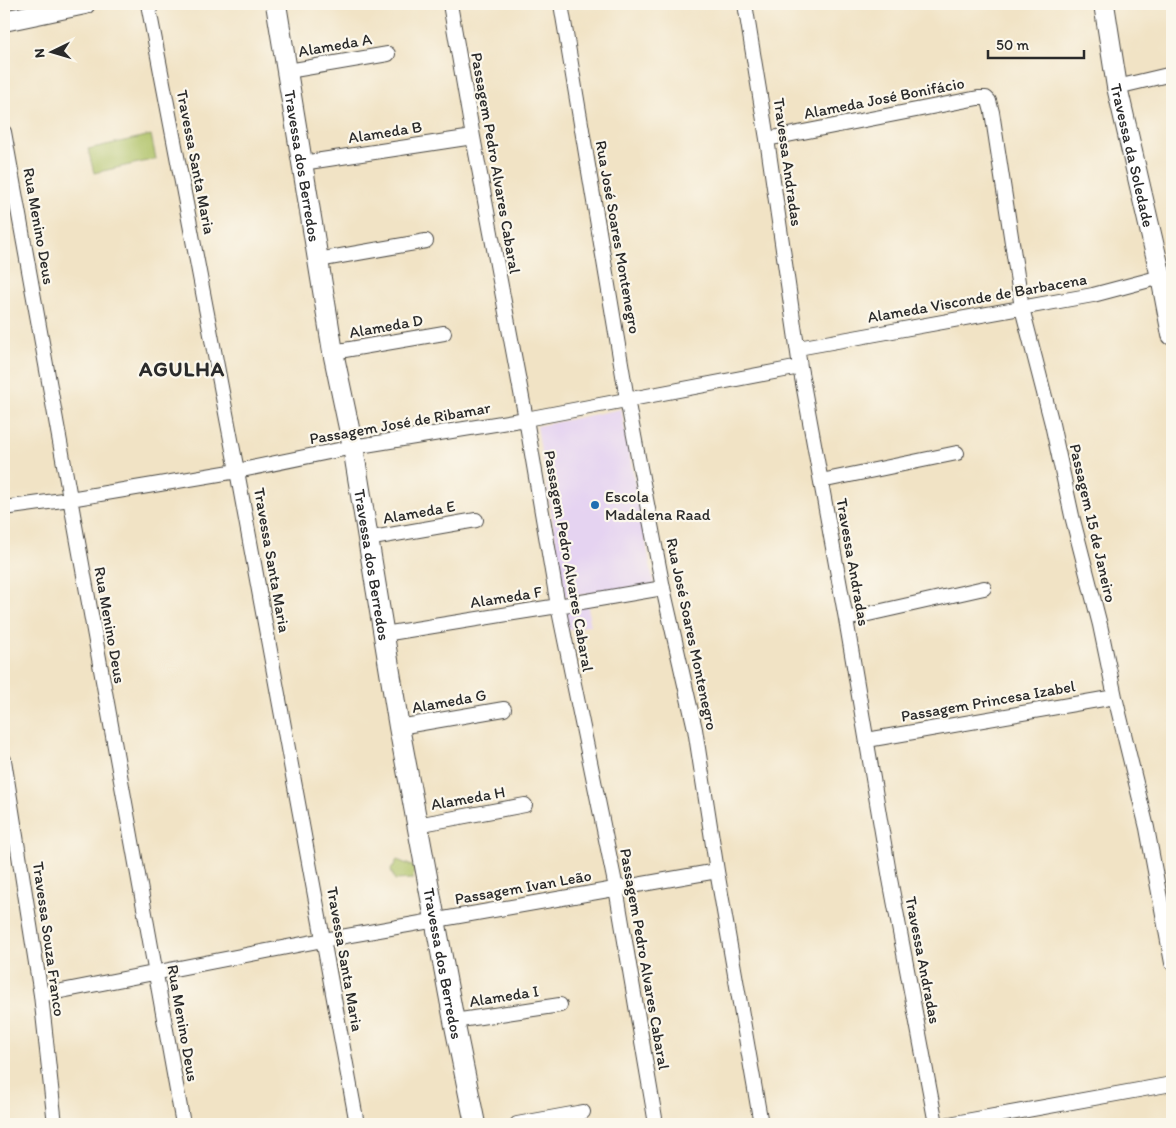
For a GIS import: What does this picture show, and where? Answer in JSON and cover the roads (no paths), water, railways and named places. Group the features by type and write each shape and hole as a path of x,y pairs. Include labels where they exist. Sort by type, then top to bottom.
{"street":[{"path":"4,21 84,4"},
{"name":"Travessa Santa Maria","path":"148,4 237,471 357,1124"},
{"name":"Travessa dos Berredos","path":"276,4 318,260 353,447 399,727 475,1124"},
{"name":"Passagem Pedro Alvares Cabaral","path":"450,4 526,419 558,606 616,888 656,1124"},
{"name":"Rua José Soares Montenegro","path":"561,4 627,400 663,588 695,729 717,871 761,1124"},
{"name":"Travessa Andradas","path":"745,4 768,139 800,367 846,619 890,879 936,1124"},
{"name":"Travessa da Soledade","path":"1104,4 1118,87 1170,310 1172,335"},
{"name":"Alameda A","path":"288,71 388,54"},
{"path":"1118,87 1172,74"},
{"name":"Alameda José Bonifácio","path":"768,139 978,98"},
{"name":"Passagem 15 de Janeiro","path":"978,98 986,98 992,112 1022,308 1100,625 1146,828 1172,963"},
{"name":"Rua Menino Deus","path":"4,132 183,1124"},
{"name":"Alameda B","path":"302,163 473,137"},
{"path":"318,260 426,241"},
{"name":"Alameda Visconde de Barbacena","path":"798,348 1093,295 1161,277"},
{"name":"Alameda D","path":"334,352 444,333"},
{"name":"Passagem José de Ribamar","path":"4,508 237,471 353,447 526,419 800,367"},
{"path":"821,481 957,453"},
{"name":"Alameda E","path":"368,539 476,520"},
{"name":"Alameda F","path":"384,634 663,588"},
{"path":"846,619 984,588"},
{"name":"Passagem Princesa Izabel","path":"867,740 1115,697"},
{"name":"Alameda G","path":"399,727 504,709"},
{"name":"Travessa Souza Franco","path":"4,760 40,995 55,1124"},
{"name":"Alameda H","path":"417,825 526,806"},
{"name":"Passagem Ivan Leão","path":"40,995 323,940 717,871"},
{"name":"Alameda I","path":"454,1021 560,1005"},
{"path":"949,1124 1172,1084"},
{"path":"518,1124 583,1112"}],"place":[{"name":"Escola Madalena Raad","path":"595,505"}],"district":[{"name":"AGULHA","path":"182,368"}]}
